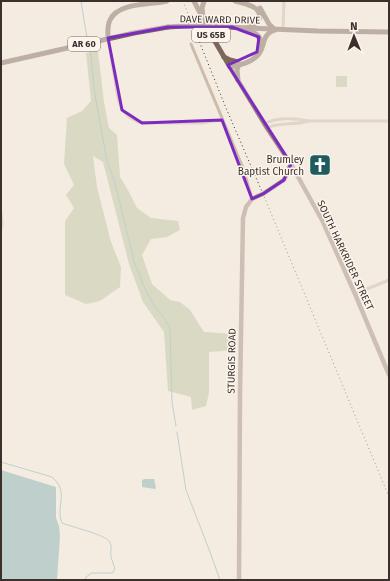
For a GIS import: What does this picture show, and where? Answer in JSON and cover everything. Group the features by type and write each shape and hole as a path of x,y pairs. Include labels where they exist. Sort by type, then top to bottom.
{"main road":[{"path":"108,38 108,27 110,20 114,14 122,8 167,1"},
{"name":"SOUTH HARKRIDER STREET","path":"194,1 222,56 229,66"},
{"path":"203,20 202,8 204,1"},
{"path":"235,1 249,5 256,9 260,15 257,22 245,28"},
{"path":"229,66 256,57 260,52 265,37 269,32 275,30 269,24 259,8 246,1"},
{"name":"DAVE WARD DRIVE","path":"1,63 108,38 168,27 198,26 275,30 389,32"},
{"path":"222,56 238,63 253,56 260,47 259,37 257,34 232,27"},
{"path":"238,63 238,80"}],"street":[{"path":"283,30 284,1"},
{"path":"108,38 118,99 122,110 129,117 138,122 148,123 211,122 222,120"},
{"path":"191,44 243,168 252,199 263,194 284,180 291,164"},
{"name":"SOUTH HARKRIDER STREET","path":"229,66 291,164 323,222 389,375"},
{"path":"266,126 296,124 308,121 389,121"},
{"name":"STURGIS ROAD","path":"239,580 242,218 246,207 252,199"},
{"path":"1,214 1,229"},
{"path":"355,294 389,280"}],"highlighted area":[{"path":"168,27 232,27 259,37 257,52 228,65 291,164 284,180 263,194 252,199 222,120 142,123 122,110 108,38"}],"green space":[{"path":"98,51 104,102 109,128 117,135 120,177 137,208 151,218 178,221 180,230 167,237 151,239 142,255 152,284 170,300 180,302 190,310 204,332 234,334 235,350 209,352 209,392 206,406 192,410 191,397 168,391 164,332 143,302 129,264 103,162 93,156 97,187 111,242 121,267 120,287 100,301 86,304 65,295 65,221 74,208 66,195 74,185 64,164 67,118 82,111 91,101 86,53"},
{"path":"336,76 347,76 347,87 336,87"}],"water":[{"path":"1,470 56,487 56,518 60,536 57,580 7,580 1,578"},
{"path":"154,479 156,488 142,487 142,480"}],"waterway":[{"path":"81,1 87,38"},
{"path":"90,48 95,95 107,161 115,183 135,265 146,291 170,329 172,402 176,426"},
{"path":"177,432 186,490 220,580"},
{"path":"1,462 52,477 60,488 60,517 62,523 94,533 106,538 109,541 111,547 111,557 115,569 112,573 92,573 86,577 85,580"}],"railway":[{"path":"183,1 226,108 389,497"}],"place":[{"name":"Brumley Baptist Church","path":"320,165"}]}
